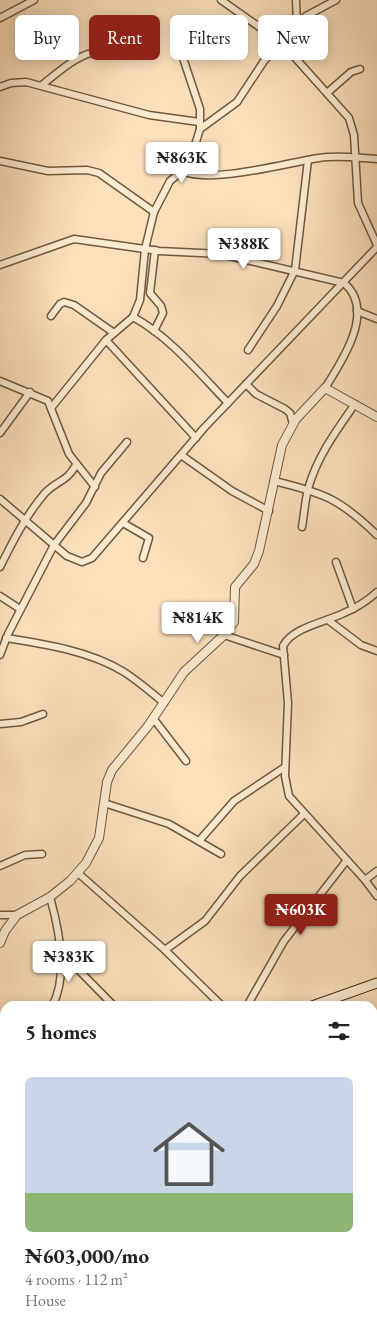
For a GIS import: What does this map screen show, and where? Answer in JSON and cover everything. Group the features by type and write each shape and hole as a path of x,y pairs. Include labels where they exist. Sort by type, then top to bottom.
{"main road":[{"path":"335,1001 377,983"}],"street":[{"path":"0,18 34,0"},
{"path":"221,0 258,26"},
{"path":"296,0 297,15"},
{"path":"308,15 336,0"},
{"path":"42,86 69,64 89,54"},
{"path":"51,408 106,340 133,317 141,295 145,249 154,212 170,181 182,172 196,145 200,129 200,109 184,60"},
{"path":"200,129 237,102 265,60"},
{"path":"0,499 74,560 88,560 228,403 344,283 377,246 358,203 354,135 348,118 297,60"},
{"path":"327,93 351,72 360,69"},
{"path":"0,87 19,81 149,115 199,122"},
{"path":"182,172 199,175 226,174 308,160 377,158"},
{"path":"248,350 277,306 295,270 308,160"},
{"path":"0,161 48,170 87,170 99,173 154,212"},
{"path":"0,265 74,239 145,249 221,254 344,283 355,297 357,312 345,356 325,388 293,424 282,446 269,511 256,559 235,587 236,614 234,622 224,635 184,672 153,718 112,770 96,846 78,873 50,897 17,915 5,931 0,943"},
{"path":"154,331 163,313 161,306 150,294 155,250"},
{"path":"51,316 60,304 64,302 74,305 114,333"},
{"path":"357,312 377,319"},
{"path":"133,317 174,348 228,403"},
{"path":"106,340 196,438"},
{"path":"0,381 44,398 51,408 60,436 76,464 95,487"},
{"path":"246,384 256,394 290,413 293,424"},
{"path":"325,388 377,417"},
{"path":"0,433 30,392"},
{"path":"302,527 308,489 325,447 355,404"},
{"path":"0,655 20,609 54,545 95,487 101,473 127,442"},
{"path":"181,455 232,491 269,511"},
{"path":"0,567 25,519 47,491 68,478 76,464"},
{"path":"274,481 328,496 344,505 377,535"},
{"path":"123,523 149,538 143,558"},
{"path":"336,562 353,609"},
{"path":"377,592 353,609 289,639 283,646 288,703 285,767 288,796 365,880 377,896"},
{"path":"0,596 20,609"},
{"path":"328,620 361,645 377,651"},
{"path":"224,635 284,654"},
{"path":"6,638 37,643 108,664 135,680 164,703"},
{"path":"0,724 21,722 43,714"},
{"path":"153,718 186,761"},
{"path":"199,841 234,801 285,767"},
{"path":"104,803 168,824 221,854"},
{"path":"165,950 205,921 240,876 304,814"},
{"path":"0,866 25,855 42,854"},
{"path":"250,1001 284,941 347,860"},
{"path":"365,880 377,871"},
{"path":"78,873 165,950 217,1001"},
{"path":"50,897 56,918 61,952 58,991 54,1001"},
{"path":"0,915 17,915"},
{"path":"61,952 109,1001"}]}
